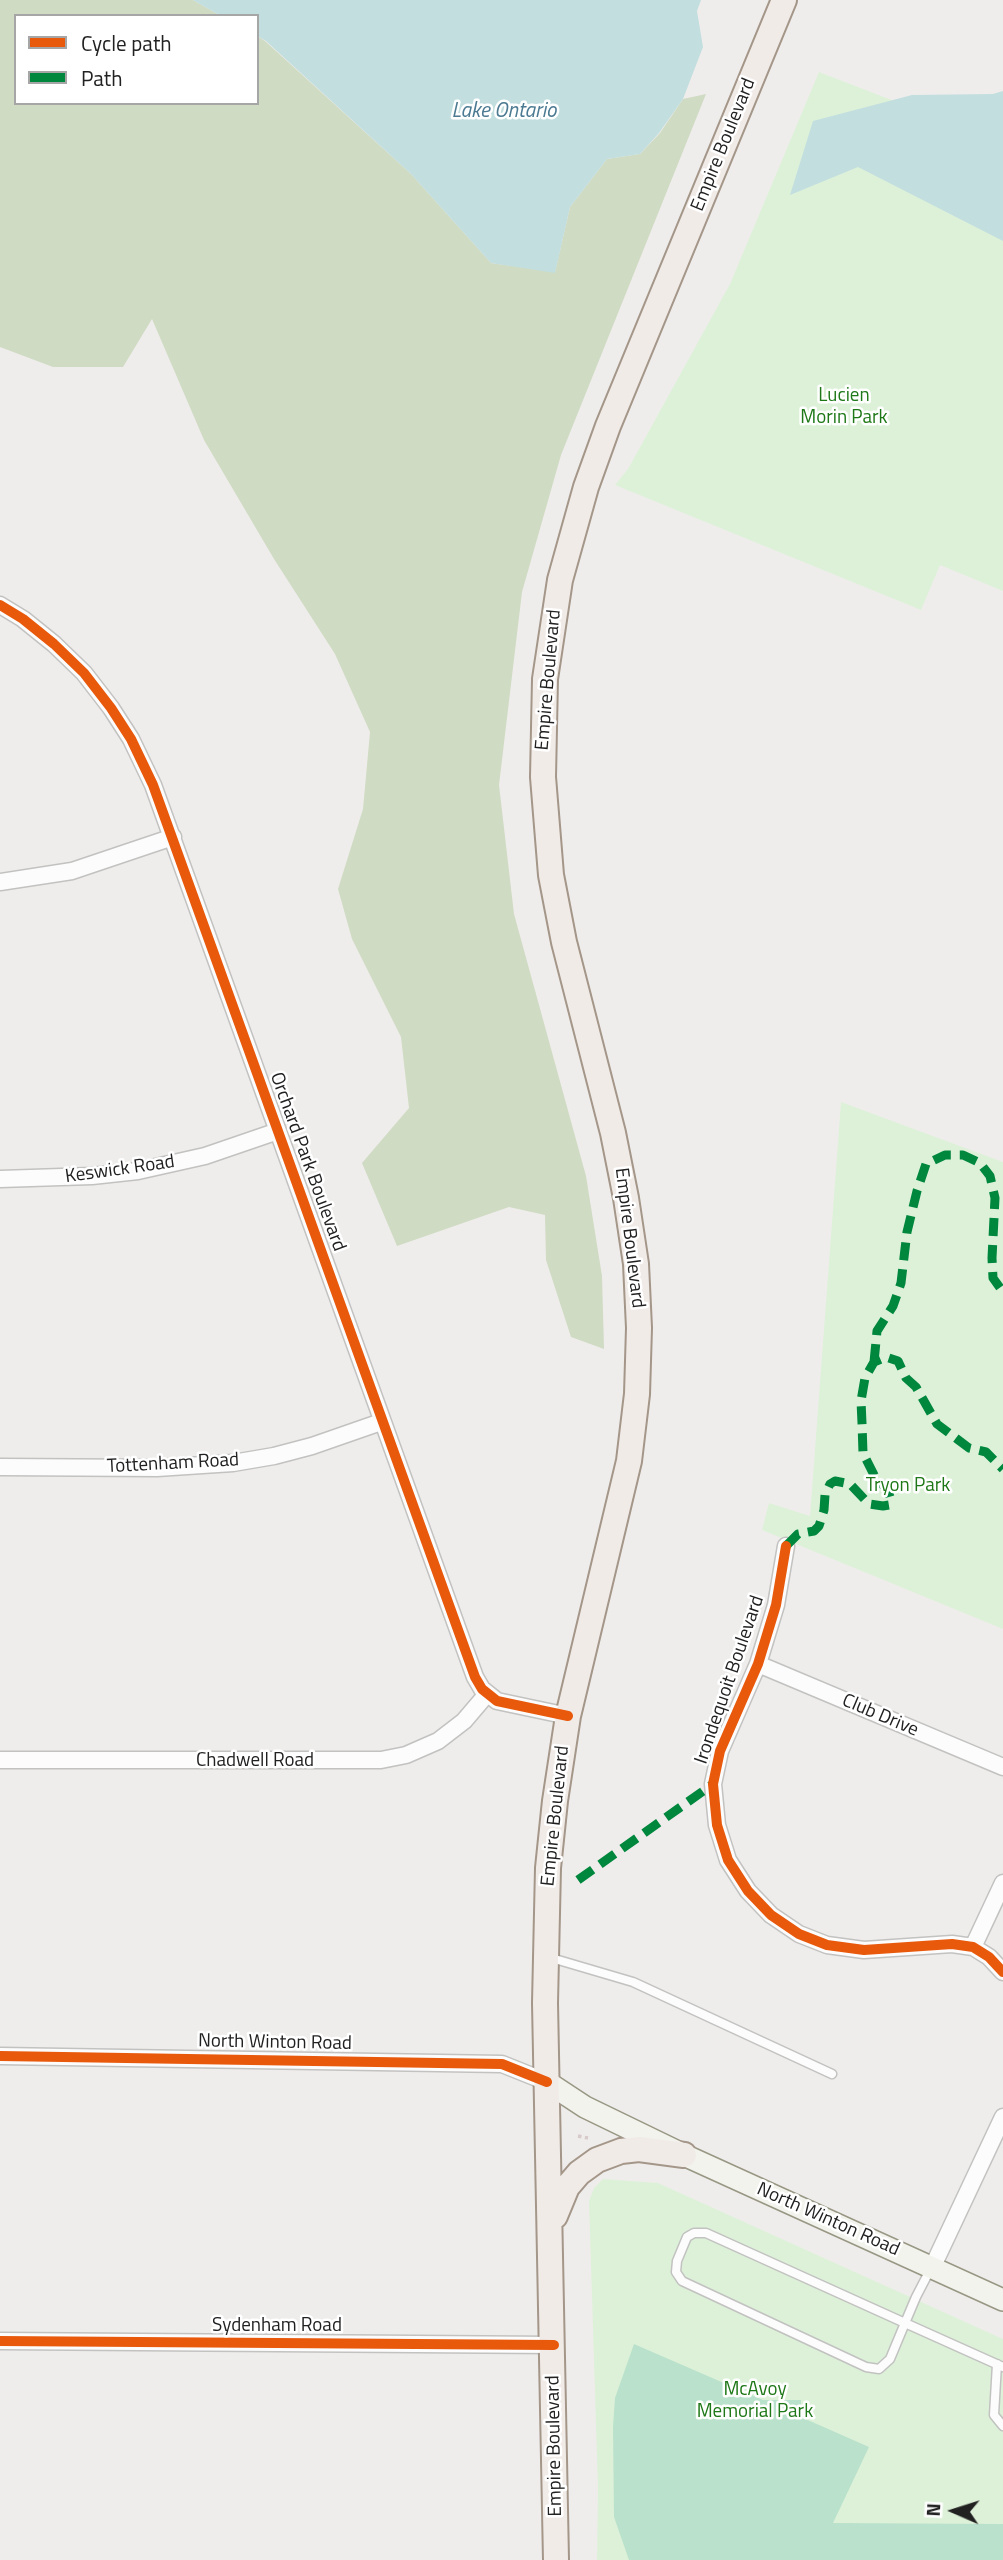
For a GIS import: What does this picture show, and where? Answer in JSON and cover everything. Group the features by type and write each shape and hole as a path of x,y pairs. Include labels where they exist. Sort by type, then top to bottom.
{"main road":[{"name":"Empire Boulevard","path":"556,2560 545,1956 551,1835 568,1716 629,1461 637,1394 639,1296 622,1177 564,942 551,875 543,777 549,646 567,550 605,435 784,0"},
{"name":"North Winton Road","path":"547,2082 585,2107 684,2155 1003,2300"},
{"path":"551,2234 562,2195 579,2173 591,2163 613,2153 630,2150 648,2149 684,2155"}],"street":[{"name":"Orchard Park Boulevard","path":"0,606 23,619 84,673 131,739 147,774 173,838 472,1670 478,1684 487,1694"},
{"path":"0,882 72,871 173,838"},
{"name":"Keswick Road","path":"0,1179 92,1176 138,1171 205,1156 278,1131"},
{"name":"Tottenham Road","path":"0,1467 194,1467 233,1463 312,1446 381,1422"},
{"name":"Irondequoit Boulevard","path":"786,1546 776,1605 758,1664 720,1751 713,1784 717,1825 728,1860 748,1891 771,1914 799,1934 827,1945 864,1951 952,1944 973,1947"},
{"name":"Club Drive","path":"758,1664 1003,1768"},
{"path":"487,1694 509,1704 568,1716"},
{"name":"Chadwell Road","path":"0,1760 381,1760 417,1751 438,1741 464,1721 487,1694"},
{"path":"1003,1883 973,1947 989,1957 1003,1972"},
{"name":"North Winton Road","path":"0,2056 502,2064 547,2082"},
{"path":"932,2268 1003,2116"},
{"name":"Sydenham Road","path":"0,2341 554,2345"}],"lane":[{"path":"545,1956 633,1982 832,2074"},
{"path":"932,2268 905,2323 890,2359 879,2369 866,2367 682,2281 676,2272 677,2261 687,2238 694,2233 706,2233 905,2323 1000,2366 994,2415 1003,2426"}],"path":[{"path":"578,2136 588,2138 588,2148"}],"green space":[{"path":"0,0 193,0 218,14 14,14 14,105 259,105 259,37 411,174 491,263 555,272 570,207 607,159 640,154 660,133 683,99 706,94 561,455 522,592 499,785 514,914 586,1176 602,1276 604,1349 571,1337 546,1260 545,1215 509,1207 397,1246 362,1163 409,1108 401,1037 352,939 338,889 363,809 370,732 335,654 274,559 204,440 152,319 123,367 53,367 0,347"},
{"name":"Lucien Morin Park","path":"819,72 1003,143 1003,591 940,565 921,610 615,485 628,469 730,284"},
{"name":"Tryon Park","path":"841,1102 1003,1162 1003,1629 762,1530 769,1503 810,1516"},
{"name":"McAvoy Memorial Park","path":"603,2179 658,2183 1003,2339 1003,2560 597,2560 598,2489 589,2201 594,2188"},
{"path":"634,2344 763,2400 801,2400 801,2417 869,2447 833,2523 1003,2524 1003,2560 629,2560 614,2517 613,2427 615,2398"}],"water":[{"name":"Lake Ontario","path":"193,0 701,0 697,11 703,47 683,99 659,133 640,154 607,159 570,207 555,273 491,263 411,174 259,37 259,14 218,14"},
{"path":"1003,91 1003,241 858,167 790,195 813,121 912,95 993,94"}],"marked path":[{"path":"874,1362 877,1331 893,1306 901,1283 907,1232 926,1164 945,1155 963,1155 980,1163 990,1176 995,1198 993,1278 1003,1292"},
{"path":"786,1546 798,1534 814,1531 819,1526 825,1495 830,1484 835,1481 850,1484 869,1504 889,1505 891,1501 888,1490 875,1477 863,1453 861,1401 865,1378 874,1362 886,1357 898,1361 906,1378 916,1387 937,1424 969,1448 986,1452 1003,1469"},
{"path":"578,1880 713,1784"}],"cycle path":[{"path":"0,605 23,619 54,644 84,673 131,739 153,785 475,1677 482,1689 497,1701 568,1716"},
{"path":"786,1546 776,1605 758,1664 720,1751 713,1784 717,1825 728,1860 748,1891 771,1915 799,1934 827,1945 864,1950 952,1944 973,1947 989,1957 1003,1972"},
{"path":"0,2056 502,2064 547,2082"},
{"path":"0,2341 554,2345"}]}
